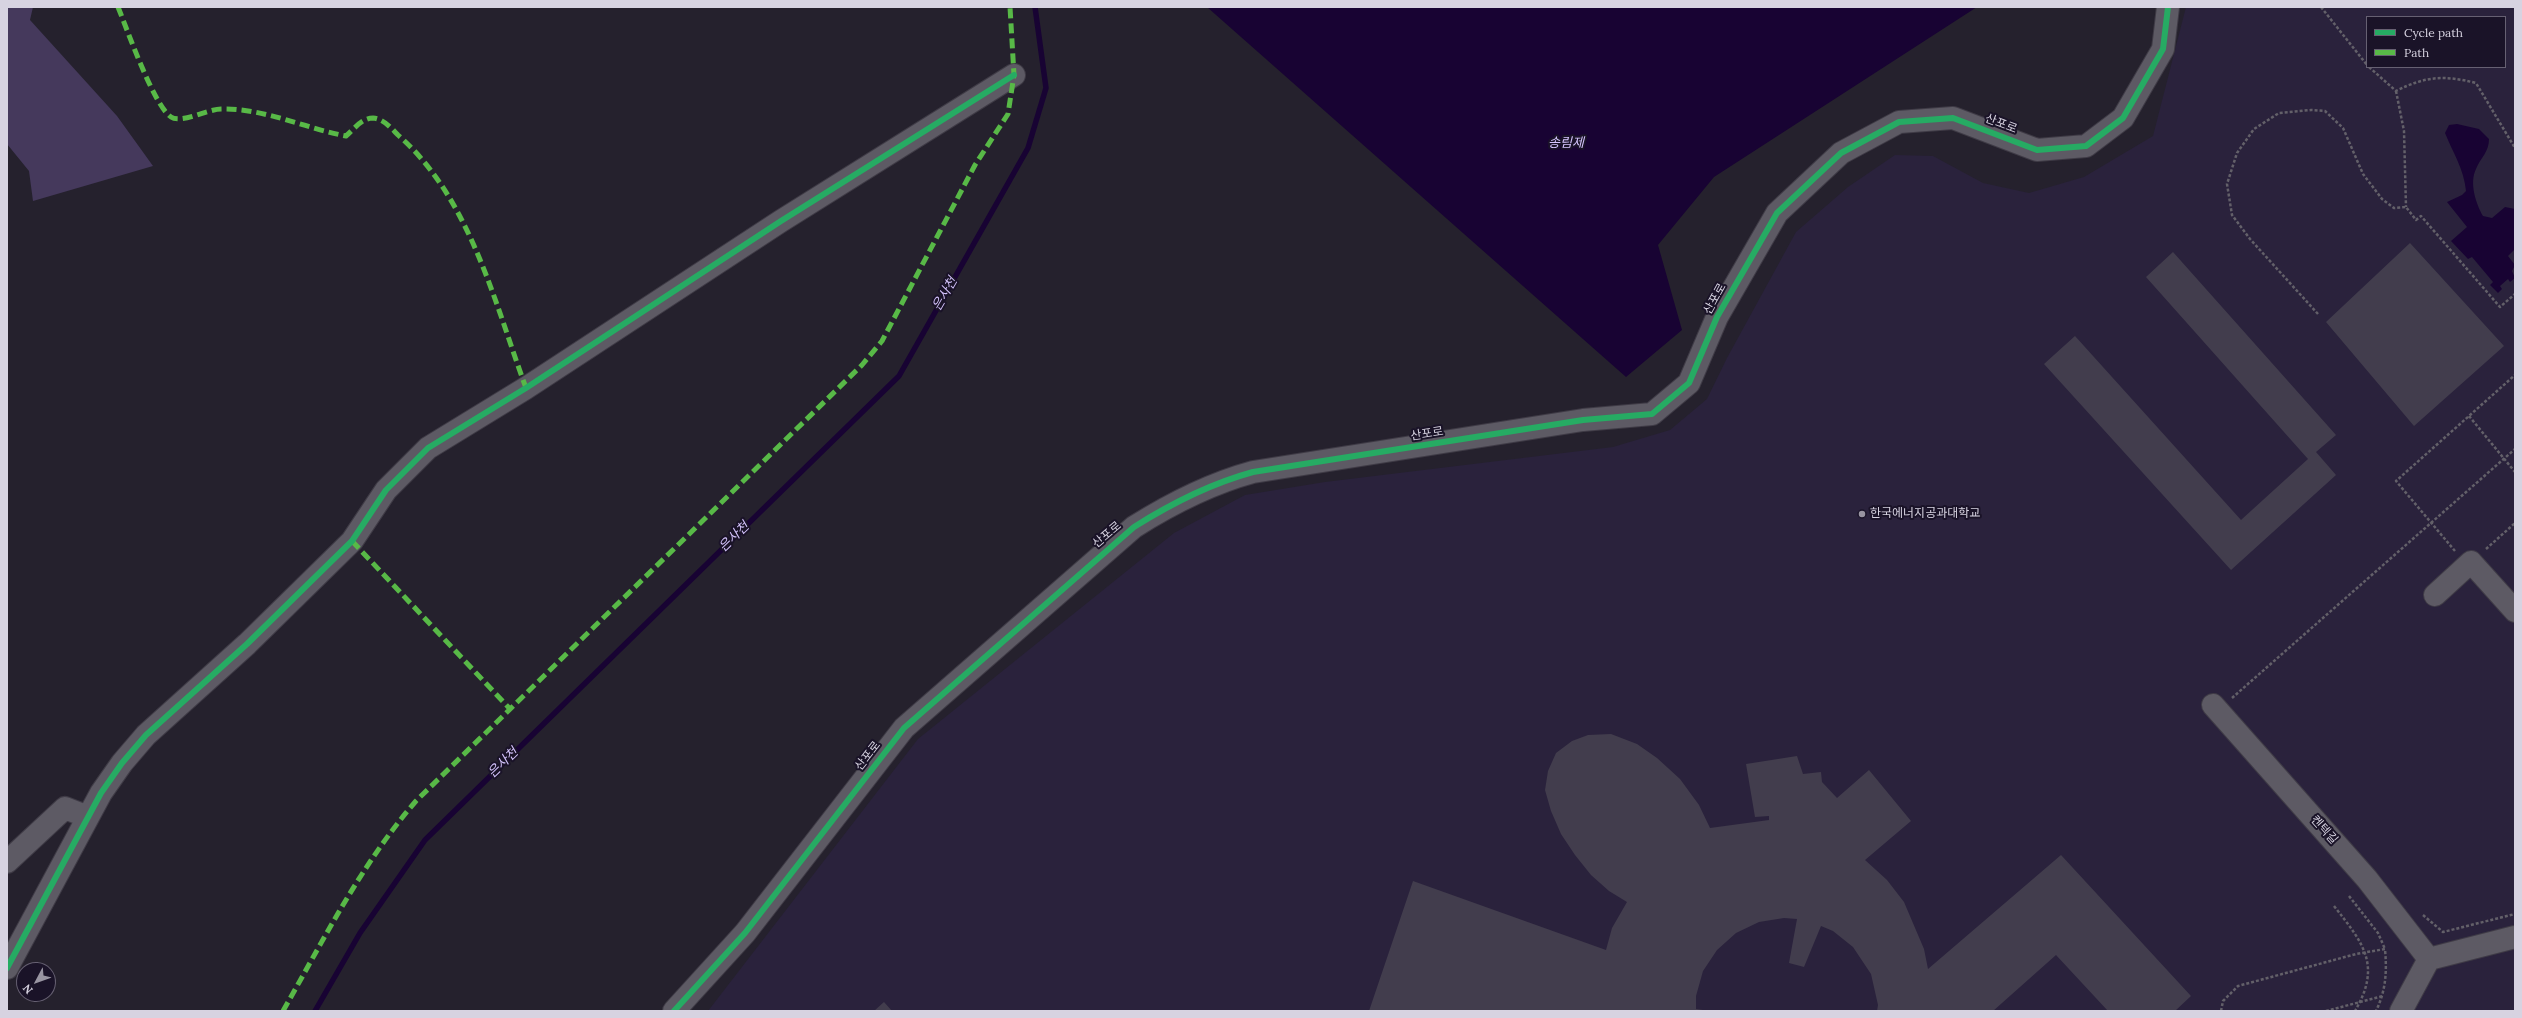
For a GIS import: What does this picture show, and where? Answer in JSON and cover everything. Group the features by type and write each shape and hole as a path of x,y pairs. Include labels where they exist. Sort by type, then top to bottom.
{"street":[{"name":"산포로","path":"674,1011 745,933 904,728 1134,526 1160,510 1217,482 1253,472 1583,420 1652,414 1689,384 1717,317 1777,213 1841,153 1899,122 1953,118 2037,150 2086,146 2123,118 2163,48 2168,7"},
{"path":"7,968 101,793 122,763 146,735 247,644 352,541 386,490 428,448 526,388 781,221 1014,75"},
{"path":"2435,594 2470,556 2515,612"},
{"name":"켄텍길","path":"2221,703 2367,879 2429,959"},
{"path":"7,862 65,808 88,817"},
{"path":"2401,1011 2429,959 2515,937"}],"path":[{"path":"2321,7 2366,63"},
{"path":"2370,68 2396,91 2404,131 2406,207 2416,220 2421,216 2500,307 2515,294"},
{"path":"2396,91 2418,80 2454,77 2476,83 2515,148"},
{"path":"2318,314 2250,239 2232,215 2227,184 2237,153 2254,129 2279,112 2311,110 2325,112 2343,128 2363,174 2382,199 2394,208 2406,207"},
{"path":"2515,375 2396,481 2432,523 2470,556 2515,522"},
{"path":"2469,416 2515,472"},
{"path":"2221,703 2432,523 2515,449"},
{"path":"2349,896 2378,933 2385,949 2387,975 2383,996 2376,1011"},
{"path":"2334,906 2360,938 2365,953 2368,982 2360,1002 2354,1011"},
{"path":"2422,914 2443,932 2515,914"},
{"path":"2221,1011 2223,1001 2238,986 2385,949"},
{"path":"2326,1011 2383,996"}],"shaded area":[{"path":"7,7 33,7 30,20 117,116 153,166 33,201 29,171 7,144"},
{"name":"한국에너지공과대학교","path":"2186,7 2515,7 2515,1011 708,1011 918,739 1174,533 1245,495 1325,482 1613,447 1670,430 1707,399 1727,358 1796,232 1848,187 1895,155 1933,156 1983,183 2029,193 2084,177 2153,136"}],"water":[{"name":"송림제","path":"1207,7 1977,7 1714,177 1658,245 1682,330 1626,377"},
{"path":"2457,124 2479,129 2489,139 2488,147 2476,169 2473,181 2476,200 2483,216 2492,218 2505,207 2515,209 2515,249 2508,256 2515,265 2512,271 2515,278 2510,282 2508,279 2500,286 2502,289 2498,293 2490,285 2493,282 2472,257 2468,259 2451,241 2467,227 2447,202 2462,195 2466,191 2461,168 2445,133 2449,125"}],"building":[{"path":"2410,243 2504,346 2414,426 2326,322"},
{"path":"2173,252 2336,435 2316,452 2336,475 2231,570 2044,364 2075,336 2241,520 2308,459 2146,277"},
{"path":"1611,734 1637,744 1657,758 1680,779 1699,805 1710,828 1769,820 1769,816 1755,817 1746,764 1797,756 1803,774 1821,772 1822,782 1837,798 1869,770 1911,821 1865,860 1887,880 1904,902 1924,949 1928,969 2061,855 2191,996 2175,1011 2108,1011 2056,955 1993,1011 1877,1011 1878,1005 1871,974 1853,947 1833,931 1821,926 1804,967 1789,963 1797,919 1784,918 1759,922 1736,933 1717,950 1703,971 1696,996 1696,1009 1710,1011 1369,1011 1413,881 1606,950 1612,928 1627,902 1609,891 1591,875 1575,855 1561,834 1551,811 1545,790 1548,771 1556,753 1572,741 1588,735"},
{"path":"884,1002 892,1011 874,1011"}],"waterway":[{"name":"은사천","path":"315,1011 360,933 425,840 899,376 1028,148 1046,88 1035,7"}],"marked path":[{"path":"118,7 149,83 164,110 175,119 188,118 221,109 268,115 330,133 346,136 358,124 369,118 381,120 390,127 423,160 444,189 462,220 477,252 490,286 526,388"},
{"path":"283,1011 361,876 396,825 416,801 862,365 882,341 975,165 1008,114 1014,75 1010,7"},
{"path":"352,541 510,709"}],"cycle path":[{"path":"674,1011 745,933 904,728 1134,527 1162,510 1206,488 1253,472 1583,420 1652,414 1689,383 1717,317 1777,213 1841,153 1899,122 1953,118 2037,150 2086,146 2123,118 2163,49 2168,7"},
{"path":"7,968 101,793 122,763 146,735 247,644 352,541 386,490 428,448 526,388 781,221 1014,75"}],"place":[{"name":"한국에너지공과대학교","path":"1862,514"}]}
